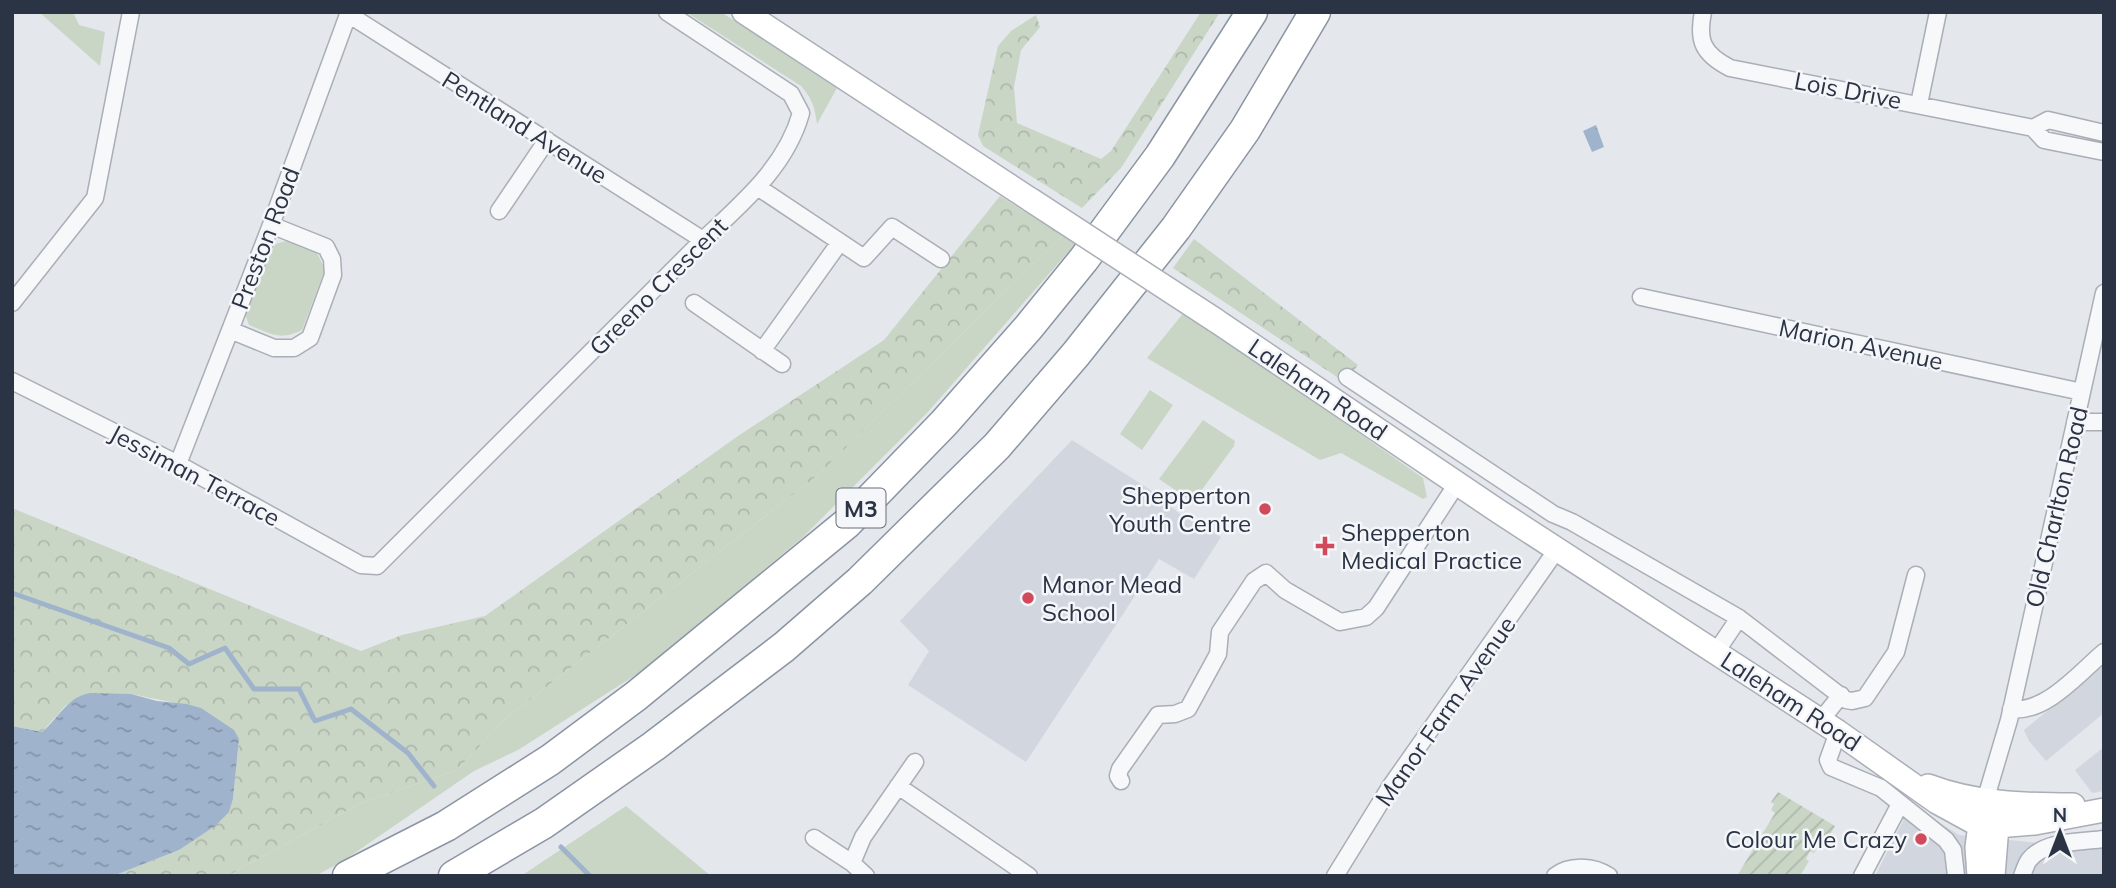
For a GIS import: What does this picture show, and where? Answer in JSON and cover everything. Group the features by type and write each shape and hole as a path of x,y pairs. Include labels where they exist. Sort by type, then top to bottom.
{"highway":[{"name":"M3","path":"348,876 446,826 550,761 636,696 846,524 944,423 1028,328 1084,259 1160,156 1252,12"},
{"name":"M3","path":"454,876 544,823 654,746 784,647 860,581 997,446 1076,354 1176,228 1245,130 1315,12"}],"main road":[{"name":"Laleham Road","path":"744,12 1891,767 1990,814"},
{"path":"1990,814 2026,806 2104,804"},
{"path":"1990,814 2035,823 2104,810"},
{"path":"1979,876 1990,814"},
{"path":"1990,814 1993,876"}],"street":[{"path":"12,303 94,198 131,12"},
{"name":"Greeno Crescent","path":"377,566 703,240 759,188 795,135 801,113 791,94 667,12"},
{"name":"Lois Drive","path":"1703,12 1701,41 1716,61 1730,68 2033,128 2044,140 2104,152"},
{"path":"1919,104 1937,12"},
{"name":"Pentland Avenue","path":"348,13 703,240"},
{"name":"Preston Road","path":"178,464 271,225 348,13"},
{"name":"Lois Drive","path":"2033,128 2048,120 2104,133"},
{"path":"499,211 547,140"},
{"path":"759,188 864,258 892,227 941,259"},
{"path":"230,330 274,348 294,348 310,338 333,275 332,259 326,247 271,225"},
{"path":"762,351 840,242"},
{"name":"Old Charlton Road","path":"1990,814 2104,293"},
{"name":"Marion Avenue","path":"1641,297 2082,392"},
{"path":"694,303 782,365"},
{"path":"1347,377 1553,514 1572,522 1739,618 1846,700 1865,698 1896,652 1916,575"},
{"name":"Jessiman Terrace","path":"12,381 178,464 361,565 377,566"},
{"path":"2075,422 2104,422"},
{"path":"1121,781 1118,776 1120,769 1158,715 1175,714 1188,709 1214,663 1220,644 1220,632 1260,577 1340,622 1366,617 1376,608 1458,482"},
{"name":"Manor Farm Avenue","path":"1335,876 1390,787 1558,548"},
{"path":"1716,652 1739,618"},
{"path":"2010,715 2045,702 2104,652"},
{"path":"1841,695 1830,726 1828,761 1831,766 1881,788 1950,846 1956,859 1956,876"},
{"path":"852,863 863,837 915,762"},
{"path":"898,786 1029,876"},
{"path":"1862,876 1900,804"},
{"path":"814,838 852,863 866,876"},
{"path":"2022,876 2029,860 2045,849 2104,839"},
{"path":"1555,876 1571,868 1600,869 1609,876"}],"shaded area":[{"name":"Manor Mead School","path":"1072,440 1149,489 1184,517 1195,519 1221,537 1194,579 1159,559 1026,762 908,685 929,651 900,621"},
{"path":"2104,664 2104,713 2046,761 2029,741 2024,730"},
{"path":"2104,747 2104,791 2092,793 2075,770"},
{"path":"1911,805 1959,835 2039,843 2104,836 2104,876 1875,876"}],"green space":[{"path":"39,12 73,12 79,25 105,32 100,66"},
{"path":"686,12 721,12 837,88 817,124 812,104 801,86"},
{"path":"1201,12 1220,12 1121,168 1082,208 983,146 978,135 998,46 1011,31 1036,15 1040,27 1021,50 1014,87 1017,123 1101,159 1111,151"},
{"path":"1000,196 1063,235 818,475 505,719 457,770 359,804 227,876 113,876 179,850 229,812 233,799 239,740 201,708 131,694 66,705 42,732 12,726 12,508 361,651 402,635 485,616 738,436 884,340"},
{"path":"1063,235 1076,243 927,413 803,537 645,669 518,750 474,771 343,861 315,876 227,876 359,804 457,770 505,719 818,475"},
{"path":"1194,239 1358,365 1352,373 1337,377 1173,268"},
{"path":"290,240 315,249 325,269 302,330 281,336 249,325 245,314 268,246"},
{"path":"1185,311 1423,478 1427,497 1423,499 1341,453 1320,460 1147,358"},
{"path":"1150,390 1173,405 1142,450 1120,434"},
{"path":"1203,420 1235,441 1193,502 1159,479"},
{"path":"1778,792 1835,826 1826,842 1821,840 1814,853 1810,851 1806,859 1809,861 1800,876 1737,876 1775,813 1771,810 1774,804 1771,802"},
{"path":"626,806 711,876 521,876"}],"water":[{"path":"1596,125 1604,147 1592,152 1583,131"},
{"path":"90,693 131,694 157,701 187,704 201,708 234,730 239,739 233,799 229,812 215,826 179,850 113,876 12,876 12,726 42,732 69,703"}],"waterway":[{"path":"12,593 169,648 189,664 225,648 254,689 299,689 315,721 351,709 408,753 434,786"},
{"path":"561,847 590,876"}],"place":[{"name":"Shepperton Youth Centre","path":"1265,509"},
{"name":"Shepperton Medical Practice","path":"1325,546"},
{"name":"Manor Mead School","path":"1028,598"},
{"name":"Colour Me Crazy","path":"1921,839"}]}
